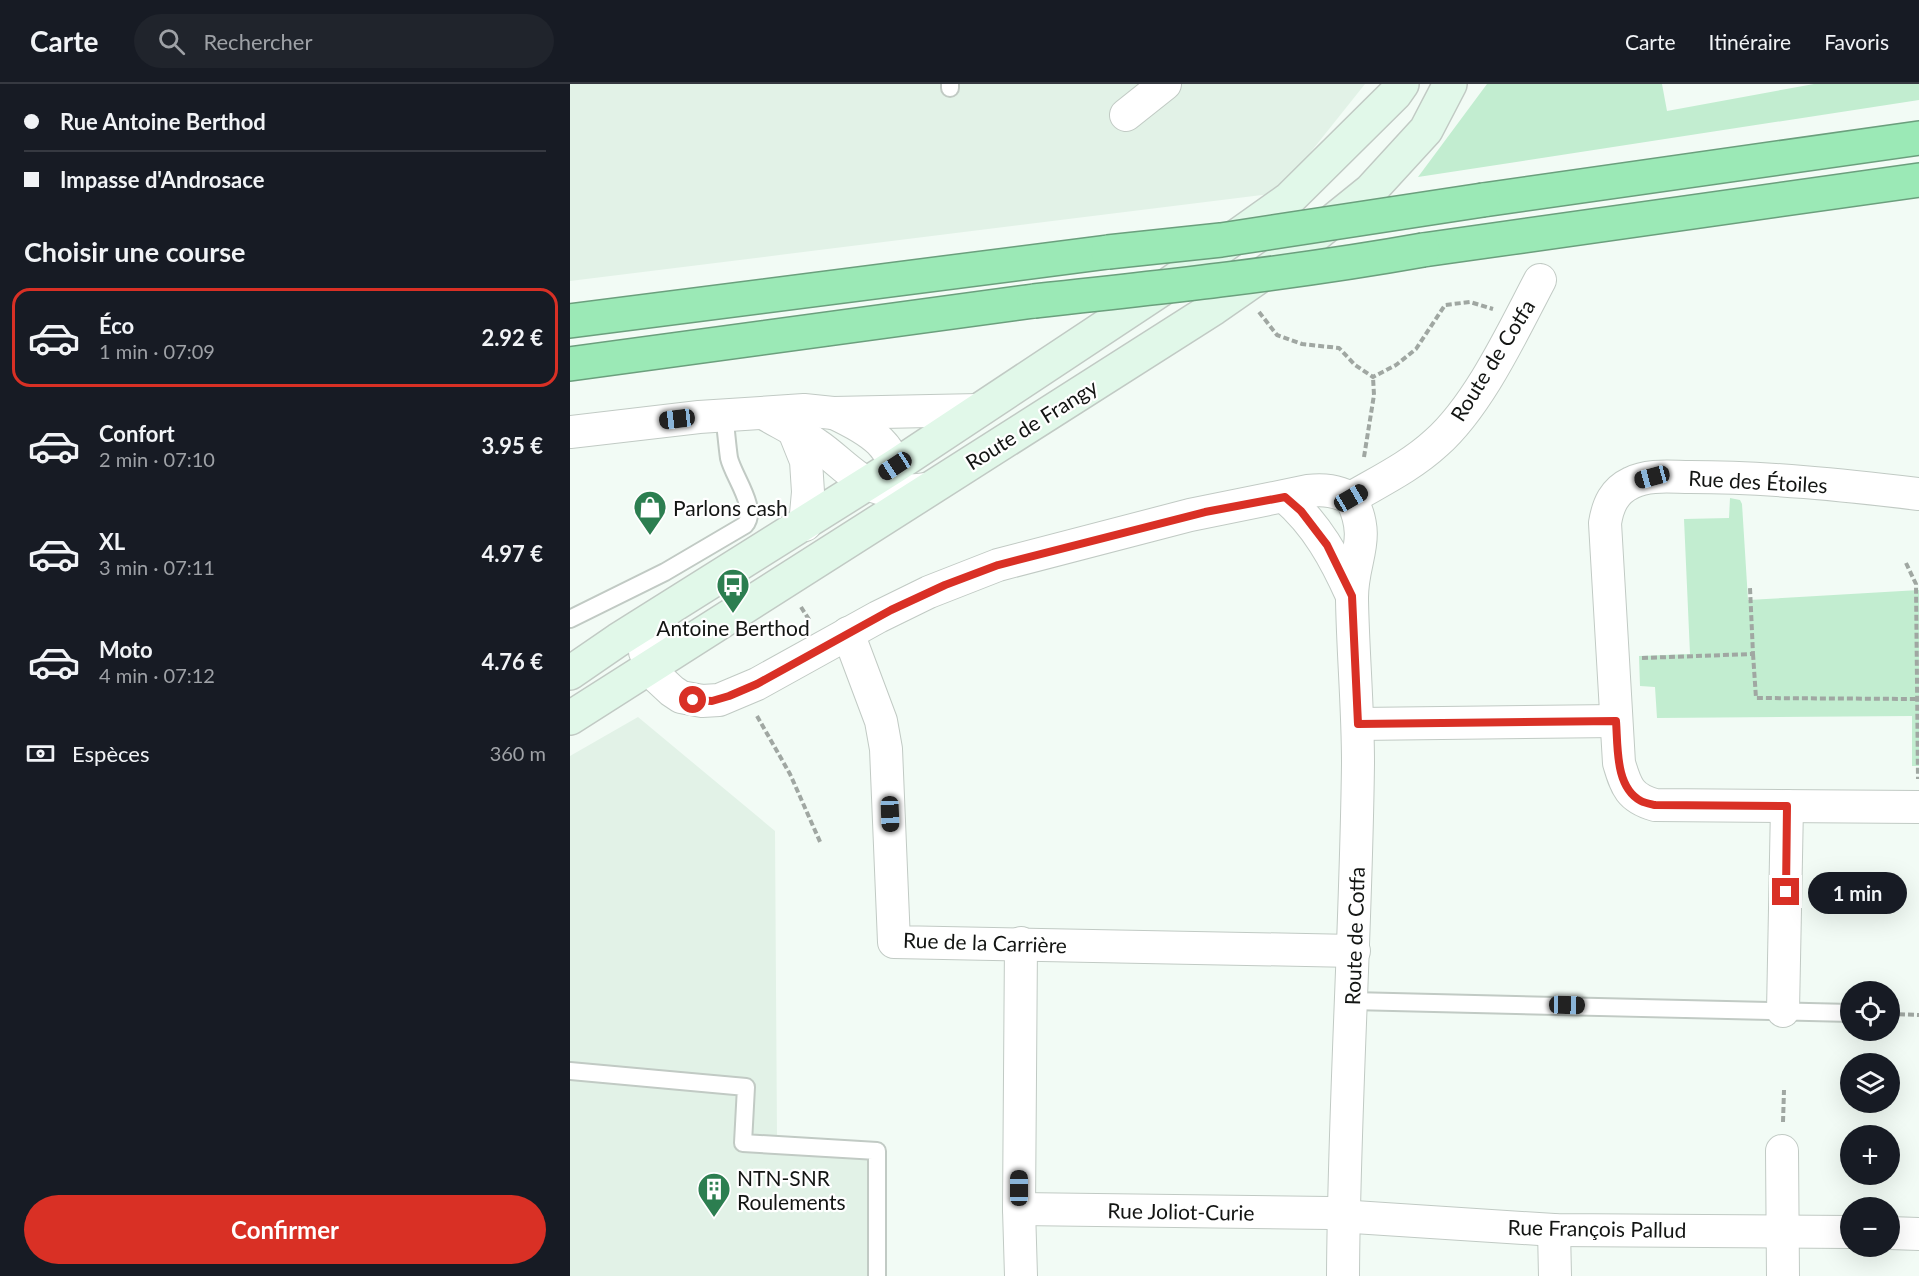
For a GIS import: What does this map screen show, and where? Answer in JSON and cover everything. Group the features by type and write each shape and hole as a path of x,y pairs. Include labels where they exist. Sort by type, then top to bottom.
{"highway":[{"path":"570,321 1108,252 1221,240 1919,138"},
{"path":"570,364 1034,301 1326,267 1423,250 1919,180"}],"main road":[{"name":"Route de Frangy","path":"570,718 652,667 887,489 979,410 1168,285 1289,199 1395,94 1402,84"},
{"name":"Route de Frangy","path":"570,673 805,525 887,489 928,489 1243,288 1293,253 1371,190 1426,130 1450,84"}],"street":[{"path":"1126,115 1160,86"},
{"name":"Route de Cotfa","path":"1343,1276 1343,1216 1354,951 1358,724 1352,596 1362,542 1360,493 1411,463 1438,442 1461,416 1486,378 1540,280"},
{"path":"570,432 724,415 804,410 833,412 979,410"},
{"path":"833,412 866,428 883,443 887,489"},
{"path":"765,414 818,445 838,463 887,489"},
{"path":"794,431 806,461 808,492 805,525"},
{"name":"Rue des Étoiles","path":"1918,807 1655,805 1641,801 1630,791 1619,763 1605,523 1608,507 1617,492 1632,482 1652,477 1732,477 1856,486 1919,494"},
{"path":"667,610 646,638 645,652 658,678 672,691 693,700 719,700 742,691 929,592 998,565 1210,510 1323,489 1360,493"},
{"name":"Route de Cotfa","path":"1285,497 1301,511 1327,545 1352,596"},
{"name":"Rue de la Carrière","path":"848,633 881,721 886,749 894,942 1354,951"},
{"path":"1358,724 1616,721"},
{"path":"1783,1011 1787,806"},
{"path":"1021,1276 1019,1209 1022,943"},
{"path":"1782,1151 1783,1276"},
{"name":"Rue Joliot-Curie","path":"1019,1209 1329,1213 1343,1216"},
{"name":"Rue François Pallud","path":"1343,1216 1554,1230 1840,1232"},
{"path":"1554,1230 1555,1276"},
{"path":"1900,1233 1919,1234"}],"lane":[{"path":"570,619 665,572 746,525 749,521 749,507 730,460 724,415"},
{"path":"1352,1001 1840,1013"},
{"path":"570,1071 746,1087 743,1143 877,1151 877,1276"}],"path":[{"path":"1243,288 1277,335 1302,345 1339,348 1355,365 1373,377"},
{"path":"1373,377 1396,365 1416,349 1445,305 1470,302 1489,307 1516,325"},
{"path":"1360,493 1374,395 1373,377"},
{"path":"1906,563 1916,584 1918,807"},
{"path":"1750,588 1756,698 1917,699"},
{"path":"795,598 812,624"},
{"path":"1613,659 1753,654"},
{"path":"742,691 781,756 821,844"},
{"path":"1900,1014 1919,1015"}],"shaded area":[{"path":"570,84 1365,84 1278,193 570,281"},
{"path":"638,717 775,831 777,1138 882,1147 879,1276 570,1276 570,756"}],"green space":[{"path":"1487,84 1662,84 1667,111 1814,84 1919,84 1919,100 1418,177"},
{"path":"1730,498 1740,500 1742,504 1748,600 1919,590 1919,766 1912,766 1912,716 1657,718 1655,687 1640,686 1639,656 1690,654 1684,519 1729,518"}],"place":[{"name":"Parlons cash","path":"650,536"},
{"name":"Antoine Berthod","path":"733,614"},
{"name":"NTN-SNR Roulements","path":"714,1218"}],"route":[{"path":"693,700 719,700 757,684 891,610 961,578 998,565 1220,508 1285,497 1301,511 1327,545 1352,596 1358,724 1616,721 1619,763 1623,778 1630,791 1641,801 1655,805 1787,806 1786,892"}]}
